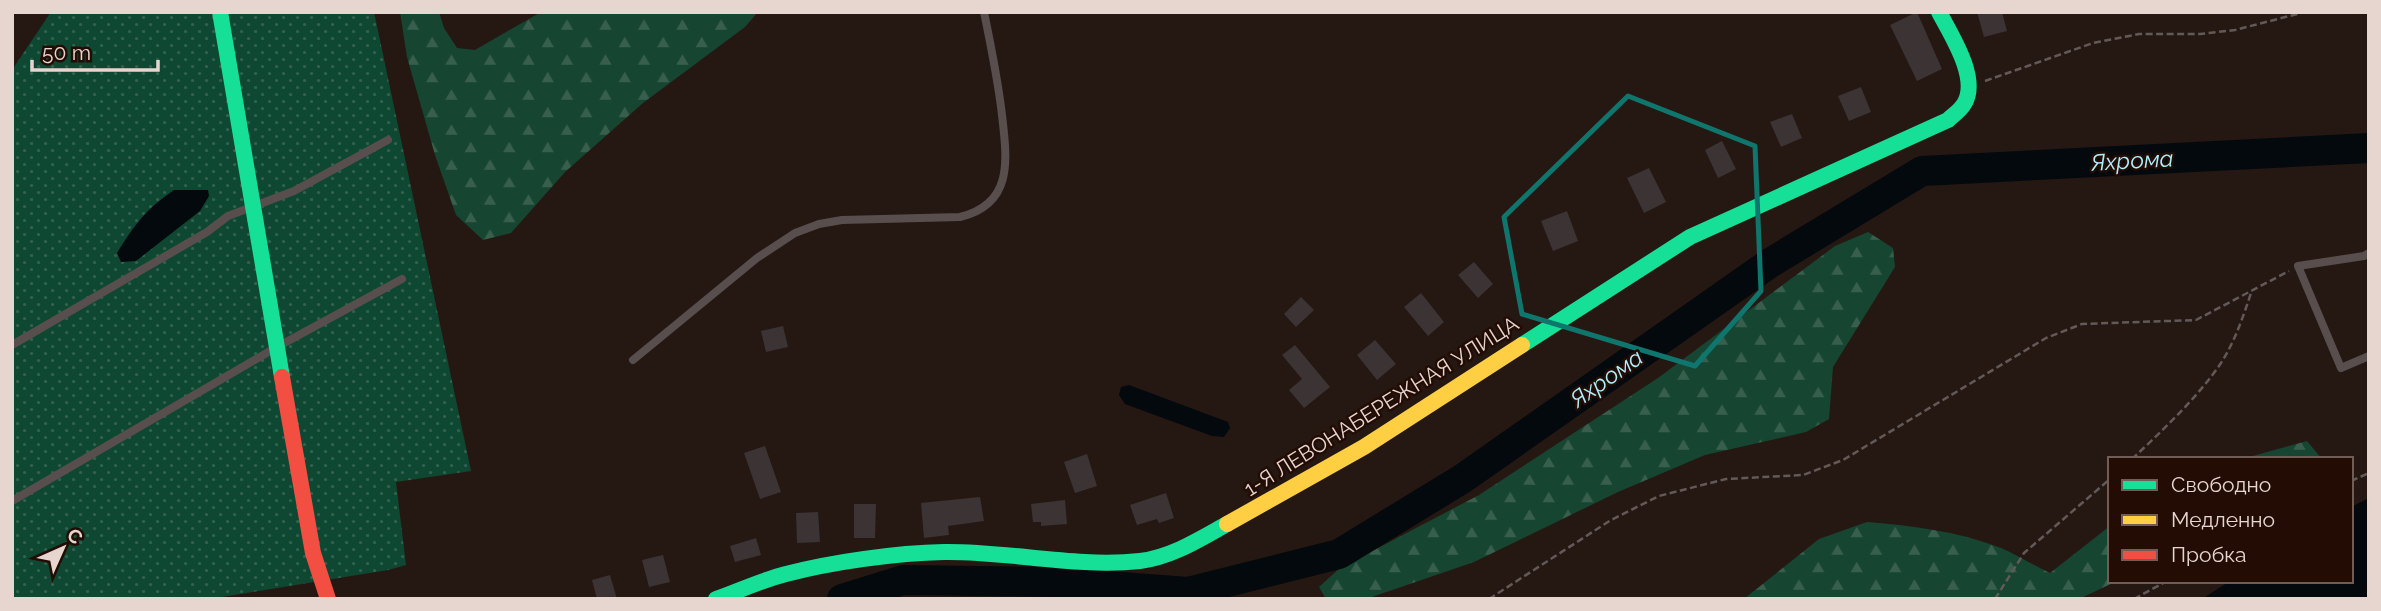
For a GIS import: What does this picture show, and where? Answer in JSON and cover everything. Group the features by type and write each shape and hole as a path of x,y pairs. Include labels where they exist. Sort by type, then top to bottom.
{"street":[{"path":"220,12 251,207 316,557 324,593 328,599"},
{"path":"1939,12 1971,86"},
{"name":"1-Я ЛЕВОНАБЕРЕЖНАЯ УЛИЦА","path":"716,599 786,574 862,560 942,551 1086,561 1141,561 1180,550 1364,447 1690,237 1948,120 1964,104 1971,86"}],"lane":[{"path":"633,360 757,258 795,233 842,220 960,218 974,214 986,205 997,194 1007,160 998,79 984,12"},
{"path":"12,345 207,232 228,216 293,191 387,140"},
{"path":"2369,253 2298,266 2341,368 2369,356"},
{"path":"12,501 277,347 402,279"}],"path":[{"path":"1971,86 2093,43 2139,34 2200,34 2235,30 2305,12"},
{"path":"1489,599 1611,520 1659,496 1726,479 1803,475 1843,460 2046,338 2082,324 2196,320 2298,266"},
{"path":"2134,457 2165,428 2220,363 2237,332 2251,293"},
{"path":"2353,480 2369,473"},
{"path":"1996,599 2024,553 2108,481"},
{"path":"2134,599 2163,583"}],"highlighted area":[{"path":"1628,96 1755,146 1761,291 1695,366 1522,314 1504,217"}],"green space":[{"path":"51,12 374,12 471,471 396,482 406,565 209,599 12,599 12,70"},
{"path":"400,12 439,12 444,28 457,48 475,50 541,12 758,12 745,27 643,103 565,172 511,233 483,240 456,215 435,155 407,57"},
{"path":"1868,232 1893,248 1895,267 1833,367 1829,419 1806,432 1705,455 1618,492 1474,562 1366,599 1326,599 1319,587 1340,568 1479,495 1658,378 1835,246"},
{"path":"2307,441 2320,457 2249,457"},
{"path":"1867,522 1918,528 1968,537 2001,548 2050,573 2108,528 2108,583 2113,583 2079,599 1744,599 1819,539"}],"shaded area":[{"path":"174,190 208,190 209,196 200,211 136,261 121,262 117,253 136,225 148,211"},
{"path":"1129,385 1228,422 1230,428 1224,437 1212,436 1125,404 1119,395 1121,387"},
{"path":"2369,498 2369,599 2202,599 2227,583 2353,583 2353,506"}],"building":[{"path":"1917,12 1942,69 1917,81 1890,25"},
{"path":"1977,12 2002,12 2007,31 1984,37"},
{"path":"1861,87 1871,112 1849,121 1838,96"},
{"path":"1792,114 1802,138 1781,147 1770,122"},
{"path":"1722,141 1736,169 1718,178 1705,150"},
{"path":"1649,168 1666,202 1644,213 1627,178"},
{"path":"1567,211 1578,241 1553,251 1541,221"},
{"path":"1474,262 1493,284 1478,298 1458,275"},
{"path":"1421,293 1444,322 1428,336 1404,307"},
{"path":"1301,297 1314,310 1296,327 1284,314"},
{"path":"783,326 788,347 766,352 761,331"},
{"path":"1375,340 1396,364 1377,380 1357,355"},
{"path":"1295,345 1330,387 1304,408 1289,390 1302,379 1282,355"},
{"path":"765,446 781,492 760,499 744,453"},
{"path":"1087,454 1097,486 1075,493 1064,462"},
{"path":"1166,493 1174,518 1159,523 1157,519 1137,525 1130,505"},
{"path":"980,497 984,521 948,526 949,535 924,538 921,503"},
{"path":"1065,500 1067,524 1041,526 1041,522 1033,522 1031,504"},
{"path":"854,504 876,504 875,538 854,538"},
{"path":"818,512 820,542 797,543 796,513"},
{"path":"756,538 761,555 735,562 730,546"},
{"path":"663,555 670,582 649,587 642,560"},
{"path":"610,575 617,599 597,599 592,580"}],"waterway":[{"name":"Яхрома","path":"842,599 903,580 1055,582 1188,592 1339,554 1462,479 1770,263 1922,171 2369,148"}],"traffic: fast":[{"path":"220,12 282,377"},
{"path":"1522,345 1690,237 1948,120 1964,104 1969,82 1962,57 1939,12"},
{"path":"716,599 768,579 804,570 906,554 968,552 1067,561 1140,561 1174,551 1227,524"}],"traffic: slow":[{"path":"1227,524 1364,447 1522,345"}],"traffic: jam":[{"path":"282,377 313,553 328,599"}]}
